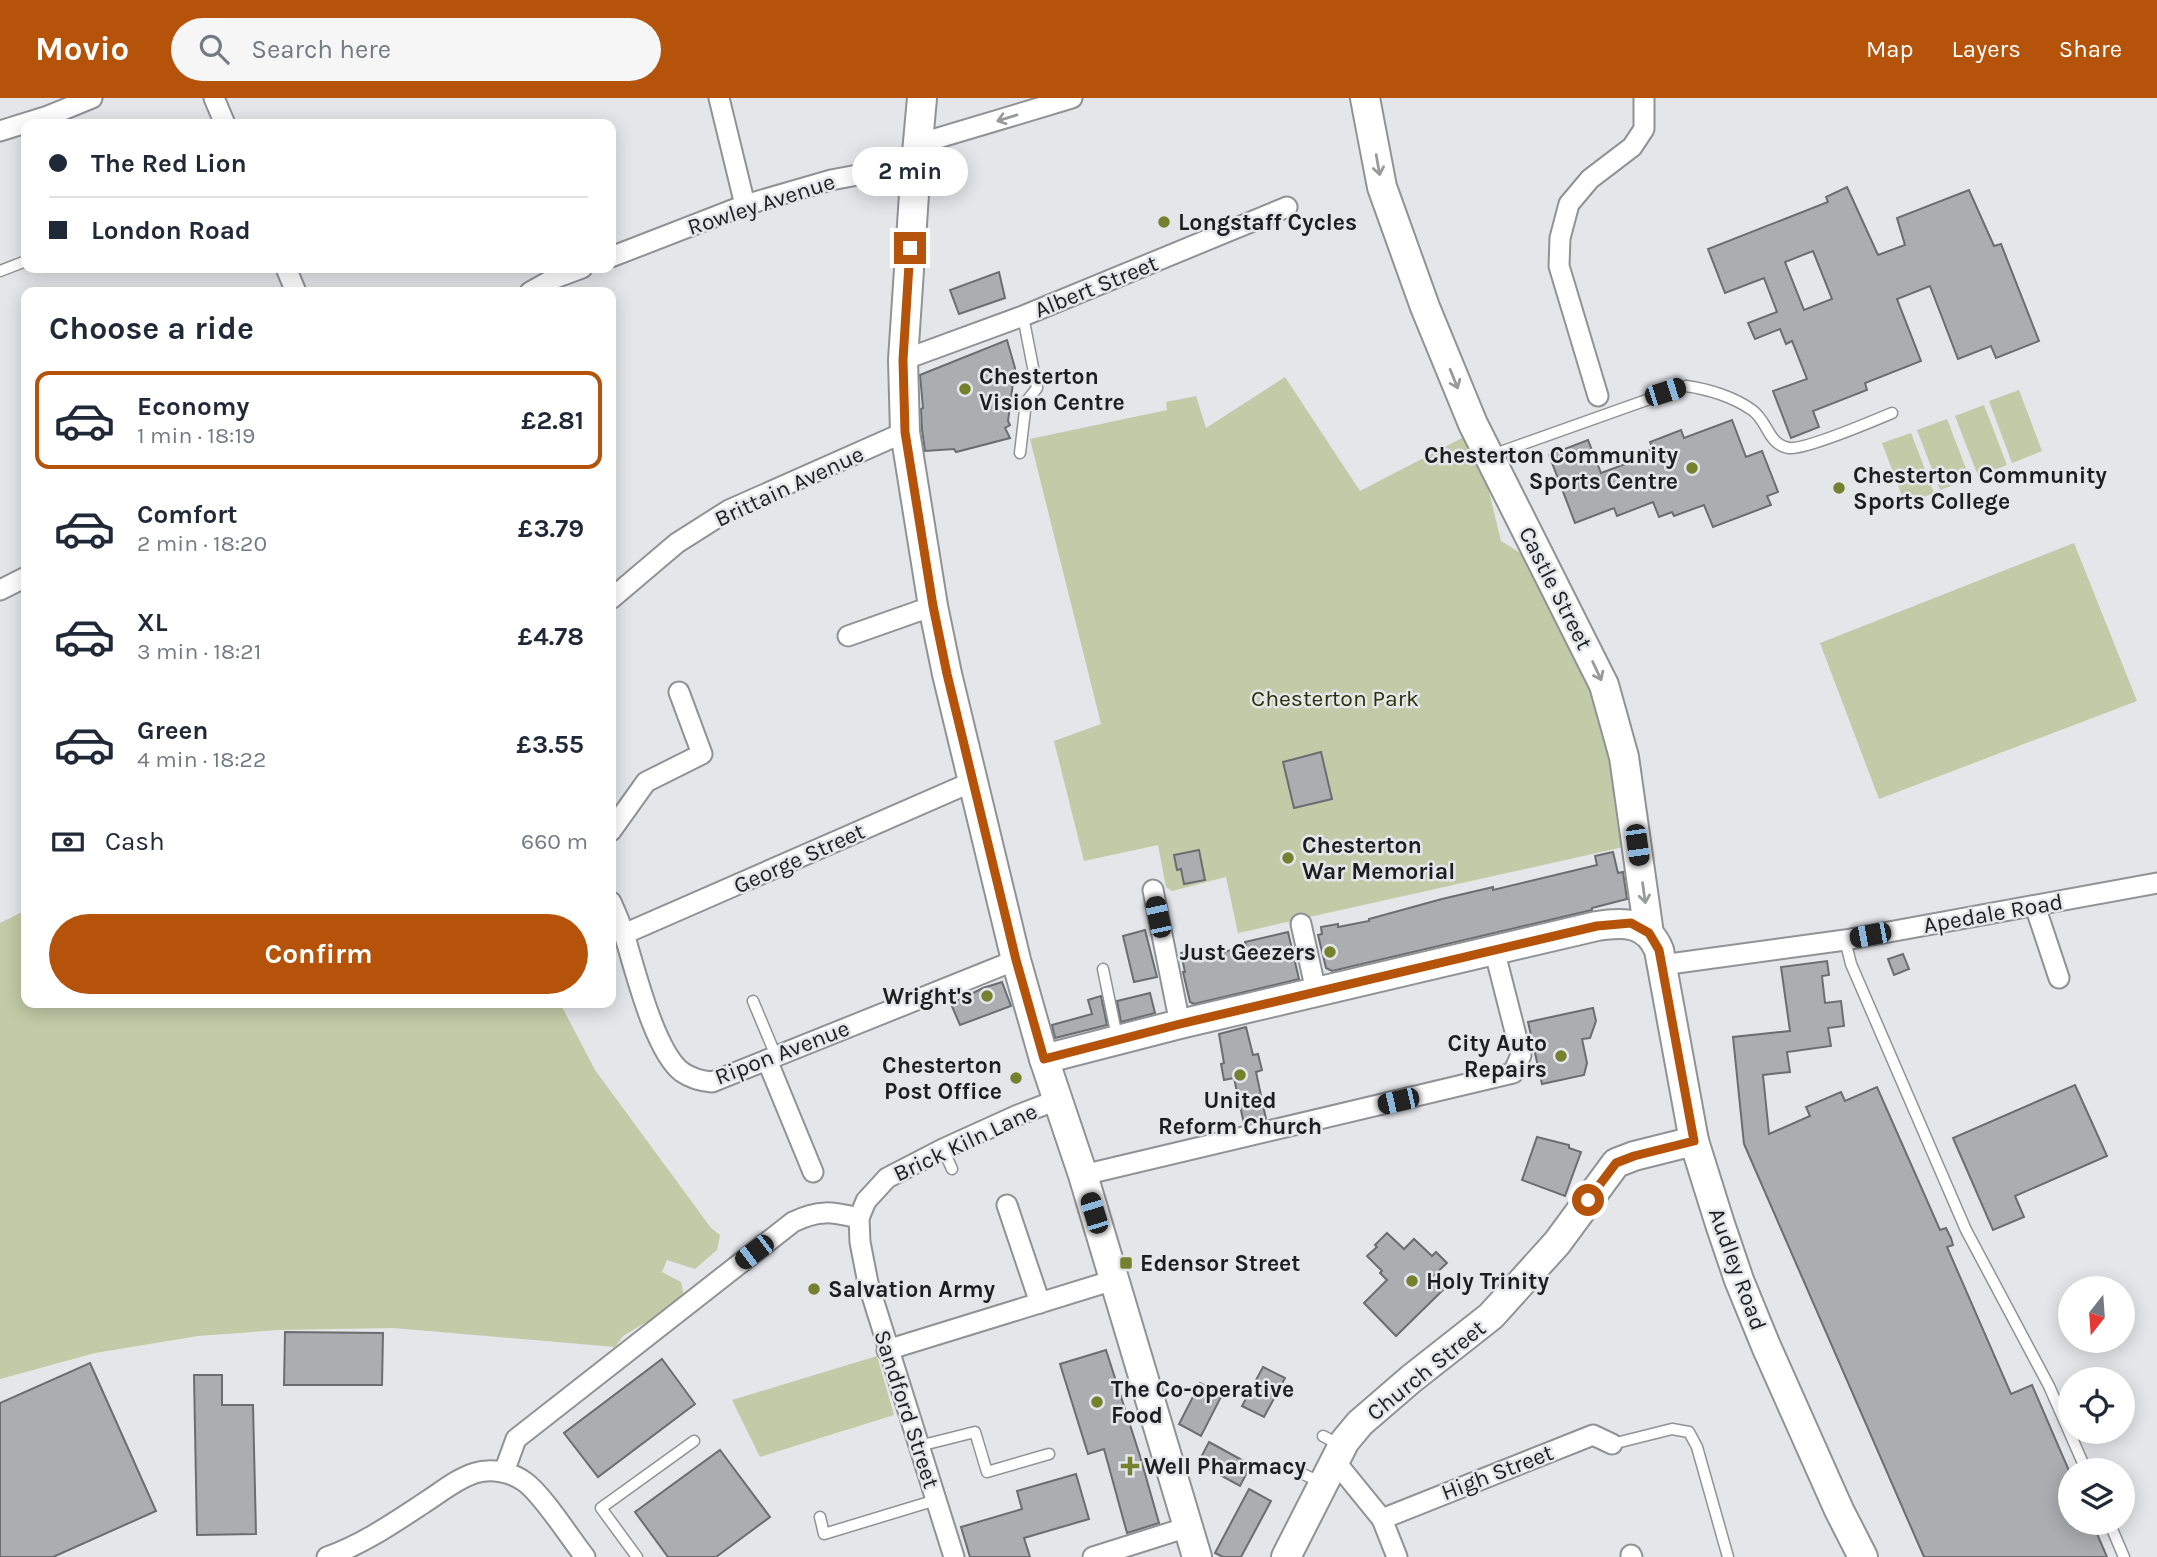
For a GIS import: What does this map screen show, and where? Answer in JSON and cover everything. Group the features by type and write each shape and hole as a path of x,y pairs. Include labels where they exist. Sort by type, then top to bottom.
{"main road":[{"path":"922,98 903,360 905,432 933,606 1016,960 1197,1557"},
{"name":"Castle Street","path":"1366,98 1382,187 1425,307 1473,425 1604,685 1624,757 1649,933 1655,941 1662,965"},
{"path":"1044,1059 1316,991 1617,923 1631,923 1649,933"},
{"name":"Audley Road","path":"1662,965 1694,1141 1739,1280 1839,1510 1863,1557"},
{"name":"Church Street","path":"1286,1557 1325,1460 1360,1423 1491,1316 1557,1243 1616,1163 1694,1141"}],"street":[{"path":"38,119 92,98"},
{"path":"214,98 223,119"},
{"path":"719,98 745,205"},
{"name":"Rowley Avenue","path":"616,255 745,205 917,154 1072,98"},
{"path":"1598,396 1559,267 1560,238 1569,204 1590,180 1632,147 1644,129 1645,103 1663,98"},
{"path":"0,131 21,124"},
{"name":"Albert Street","path":"903,360 1023,316 1287,207"},
{"name":"Brittain Avenue","path":"616,595 677,543 729,510 905,432"},
{"path":"0,590 21,580"},
{"path":"848,636 933,606"},
{"path":"616,824 646,782 702,754 679,692"},
{"name":"George Street","path":"624,934 974,782"},
{"name":"Apedale Road","path":"1662,965 1845,940 2157,883"},
{"path":"1153,890 1180,1024"},
{"path":"2035,906 2059,978"},
{"name":"Ripon Avenue","path":"616,914 665,1051 680,1071 696,1080 712,1082 1016,960"},
{"path":"1301,924 1316,991"},
{"path":"1083,1175 1513,1073 1521,1055 1493,949"},
{"path":"772,1058 813,1172"},
{"name":"Brick Kiln Lane","path":"859,1218 866,1201 887,1178 943,1149 1057,1100"},
{"path":"1007,1205 1040,1303"},
{"path":"504,1472 516,1439 793,1222 812,1212 832,1212 859,1218"},
{"name":"Sandford Street","path":"859,1218 860,1242 868,1283 954,1557"},
{"path":"887,1350 1114,1280"},
{"name":"High Street","path":"1382,1519 1593,1435 1612,1444"},
{"path":"1325,1460 1382,1519 1397,1557"},
{"path":"327,1557 366,1541 456,1482 476,1472 504,1472 524,1481 534,1490 585,1557"},
{"path":"1093,1557 1188,1527"}],"lane":[{"path":"0,271 21,263"},
{"path":"1020,453 1026,402 1037,388 1023,316"},
{"path":"1489,456 1686,386 1705,389 1753,410 1778,444 1788,447 1804,446 1892,413"},
{"path":"1845,940 1851,964 1966,1230 2049,1386 2081,1458"},
{"path":"1103,969 1118,1040"},
{"path":"753,1001 772,1058"},
{"path":"943,1149 952,1169"},
{"path":"1612,1444 1672,1429 1689,1433 1697,1447 1728,1557"},
{"path":"919,1446 975,1432 988,1472 1049,1454"},
{"path":"637,1557 601,1508 694,1441"},
{"path":"820,1517 824,1534 936,1500"},
{"path":"2115,1535 2124,1557"}],"green space":[{"name":"Chesterton Park","path":"1285,377 1360,491 1466,436 1484,471 1501,541 1522,554 1593,683 1613,746 1628,846 1238,933 1226,877 1172,891 1166,887 1158,845 1084,861 1054,741 1101,724 1030,439 1167,410 1166,402 1196,396 1206,428"},
{"path":"2019,390 2042,451 2012,463 1989,401"},
{"path":"1984,405 2007,465 1978,476 1955,416"},
{"path":"1947,419 1970,479 1940,490 1917,430"},
{"path":"1911,433 1934,493 1905,504 1882,443"},
{"path":"2074,543 2137,701 1879,799 1820,643"},
{"path":"21,912 21,1008 563,1008 595,1070 711,1228 720,1235 717,1250 695,1269 667,1260 662,1272 681,1282 684,1296 660,1318 623,1336 615,1347 393,1328 279,1330 198,1336 95,1353 0,1379 0,923"},
{"path":"877,1356 894,1415 760,1457 732,1400"}],"building":[{"path":"1847,187 1878,255 1905,245 1897,218 1969,190 1994,246 2001,244 2039,341 1996,358 1991,346 1958,359 1930,286 1897,299 1921,361 1865,383 1867,390 1813,411 1819,427 1791,438 1773,391 1807,379 1792,341 1786,344 1780,329 1755,339 1748,323 1777,312 1764,278 1725,293 1708,249 1828,202 1826,197","holes":["1813,251 1832,299 1804,310 1785,262"]},
{"path":"999,272 1005,298 959,314 950,290"},
{"name":"Chesterton Vision Centre","path":"1007,340 1015,368 1008,421 1010,425 1005,428 1010,438 956,452 954,449 925,451 920,375"},
{"name":"Chesterton Community Sports Centre","path":"1732,420 1746,457 1762,451 1778,492 1767,496 1771,505 1713,527 1704,505 1674,516 1672,512 1659,517 1653,502 1617,516 1614,508 1575,523 1549,455 1588,440 1601,473 1631,462 1629,458 1653,449 1650,442 1681,430 1684,438"},
{"path":"1321,752 1332,799 1294,808 1283,762"},
{"path":"1199,850 1205,880 1184,884 1174,855"},
{"path":"1613,852 1618,873 1623,872 1627,899 1592,910 1332,971 1326,968 1318,935 1322,934 1321,927 1338,924 1338,927 1369,921 1442,899 1493,887 1493,890 1597,865 1595,856"},
{"path":"1145,930 1157,977 1134,982 1123,936"},
{"path":"1288,932 1299,979 1194,1004 1190,1002 1181,953 1196,950 1197,957 1210,956 1246,946 1245,942"},
{"path":"1903,954 1909,969 1894,975 1888,959"},
{"path":"1827,961 1829,975 1822,976 1825,1003 1841,1001 1844,1026 1828,1028 1831,1046 1787,1052 1790,1072 1763,1075 1769,1134 1810,1116 1806,1107 1841,1092 1845,1101 1877,1087 1940,1230 1946,1228 1951,1238 1953,1245 1947,1247 2011,1394 2032,1385 2064,1458 2058,1458 2058,1535 2098,1535 2107,1557 1924,1557 1744,1144 1733,1037 1790,1031 1781,967"},
{"name":"Wright's","path":"1002,982 1011,1006 960,1025 951,1004"},
{"path":"1150,993 1155,1013 1121,1022 1117,1001"},
{"path":"1101,996 1107,1025 1055,1038 1052,1025 1092,1014 1088,1000"},
{"path":"1593,1008 1596,1021 1590,1038 1582,1039 1587,1063 1584,1075 1542,1084 1528,1022"},
{"name":"United Reform Church","path":"1246,1027 1253,1055 1258,1054 1262,1070 1256,1072 1266,1119 1244,1124 1234,1078 1224,1080 1219,1034"},
{"path":"2075,1085 2107,1156 2015,1196 2024,1217 1993,1230 1953,1138"},
{"path":"1537,1137 1569,1145 1569,1148 1581,1152 1565,1196 1522,1180"},
{"name":"Holy Trinity","path":"1387,1233 1404,1249 1414,1239 1432,1256 1436,1252 1447,1263 1432,1277 1444,1289 1396,1336 1364,1303 1387,1280 1367,1256"},
{"path":"285,1332 383,1333 382,1385 284,1385"},
{"name":"The Co-operative Food","path":"1106,1350 1159,1523 1127,1533 1104,1449 1088,1454 1060,1364"},
{"path":"662,1359 695,1404 598,1477 564,1433"},
{"path":"90,1363 156,1511 53,1557 0,1557 0,1403"},
{"path":"1263,1367 1285,1378 1264,1417 1242,1406"},
{"path":"194,1375 222,1375 222,1405 253,1405 256,1534 197,1535"},
{"path":"1200,1383 1222,1395 1201,1436 1179,1424"},
{"path":"1209,1442 1251,1465 1240,1486 1198,1463"},
{"path":"720,1450 770,1517 716,1557 668,1557 635,1512"},
{"path":"1076,1474 1089,1519 1024,1538 1030,1557 970,1557 961,1527 1022,1509 1017,1491"},
{"path":"1249,1489 1271,1501 1241,1557 1223,1557 1215,1553"}],"place":[{"name":"Longstaff Cycles","path":"1164,222"},
{"name":"Chesterton Vision Centre","path":"965,389"},
{"name":"Chesterton Community Sports Centre","path":"1692,468"},
{"name":"Chesterton Community Sports College","path":"1839,488"},
{"name":"Chesterton War Memorial","path":"1288,858"},
{"name":"Just Geezers","path":"1330,952"},
{"name":"Wright's","path":"987,996"},
{"name":"City Auto Repairs","path":"1561,1056"},
{"name":"United Reform Church","path":"1240,1075"},
{"name":"Chesterton Post Office","path":"1016,1078"},
{"name":"Edensor Street","path":"1126,1263"},
{"name":"Holy Trinity","path":"1412,1281"},
{"name":"Salvation Army","path":"814,1289"},
{"name":"The Co-operative Food","path":"1097,1402"},
{"name":"Well Pharmacy","path":"1130,1466"}],"route":[{"path":"910,248 903,360 905,432 933,606 1016,960 1044,1059 1493,949 1597,926 1631,923 1649,933 1659,950 1694,1141 1616,1163 1588,1200"}]}
